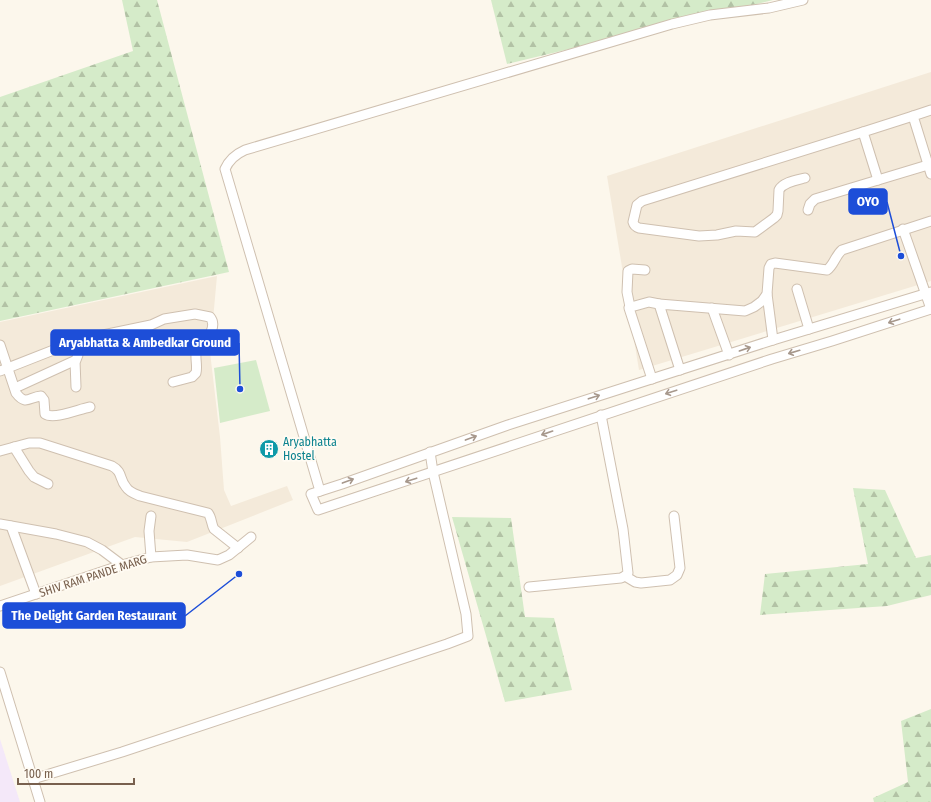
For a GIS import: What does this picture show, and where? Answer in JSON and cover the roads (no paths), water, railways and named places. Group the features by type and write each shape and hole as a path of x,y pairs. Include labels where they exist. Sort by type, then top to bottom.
{"street":[{"path":"803,0 769,8 718,14 672,24 245,150 233,157 225,169 316,492 318,510 601,415 931,309 928,293 904,229"},
{"path":"805,178 784,184 780,187 777,215 755,232 736,231 717,235 700,236 636,228 633,224 637,205 642,201 931,110"},
{"path":"808,210 810,204 815,199 878,180 930,168 913,116"},
{"path":"863,132 878,180"},
{"path":"773,340 767,294 771,264 775,263 827,270 831,267 836,256 842,250 931,220"},
{"path":"645,270 632,269 628,271 627,292 630,311 652,379"},
{"path":"797,289 809,329"},
{"path":"316,492 508,425 773,340 928,293"},
{"path":"630,307 648,302 745,311 754,307 767,294"},
{"path":"659,304 680,370"},
{"path":"712,308 728,355"},
{"path":"4,369 87,338 151,325 164,319 195,314 210,317 213,324 208,336 200,343 196,351 196,373 192,377 172,382"},
{"path":"15,388 75,361 78,358 78,355 75,342"},
{"path":"0,345 4,369 15,388 16,393 24,400 42,396 44,400 45,414 47,416 69,413 90,406"},
{"path":"75,361 76,387"},
{"path":"601,415 623,529 628,573 626,576"},
{"path":"0,451 29,443 40,443 112,466 119,471 125,487 140,496 208,513 211,517 212,526 214,529 238,548"},
{"path":"14,447 34,477 48,484"},
{"path":"33,780 122,752 468,636 466,614 433,472 430,452"},
{"path":"151,516 149,531 151,557"},
{"path":"626,576 635,582 641,583 670,580 677,575 680,568 674,516"},
{"path":"0,524 56,534 87,542 102,550 122,565"},
{"path":"11,526 36,594"},
{"name":"SHIV RAM PANDE MARG","path":"0,606 122,565 151,557 187,555 218,560 229,555 251,537"},
{"path":"529,586 621,578 626,576"},
{"path":"0,672 40,802"}],"place":[{"name":"OYO","path":"901,256"},
{"name":"Aryabhatta & Ambedkar Ground","path":"240,389"},
{"name":"Aryabhatta Hostel","path":"269,449"},
{"name":"The Delight Garden Restaurant","path":"239,574"}]}
